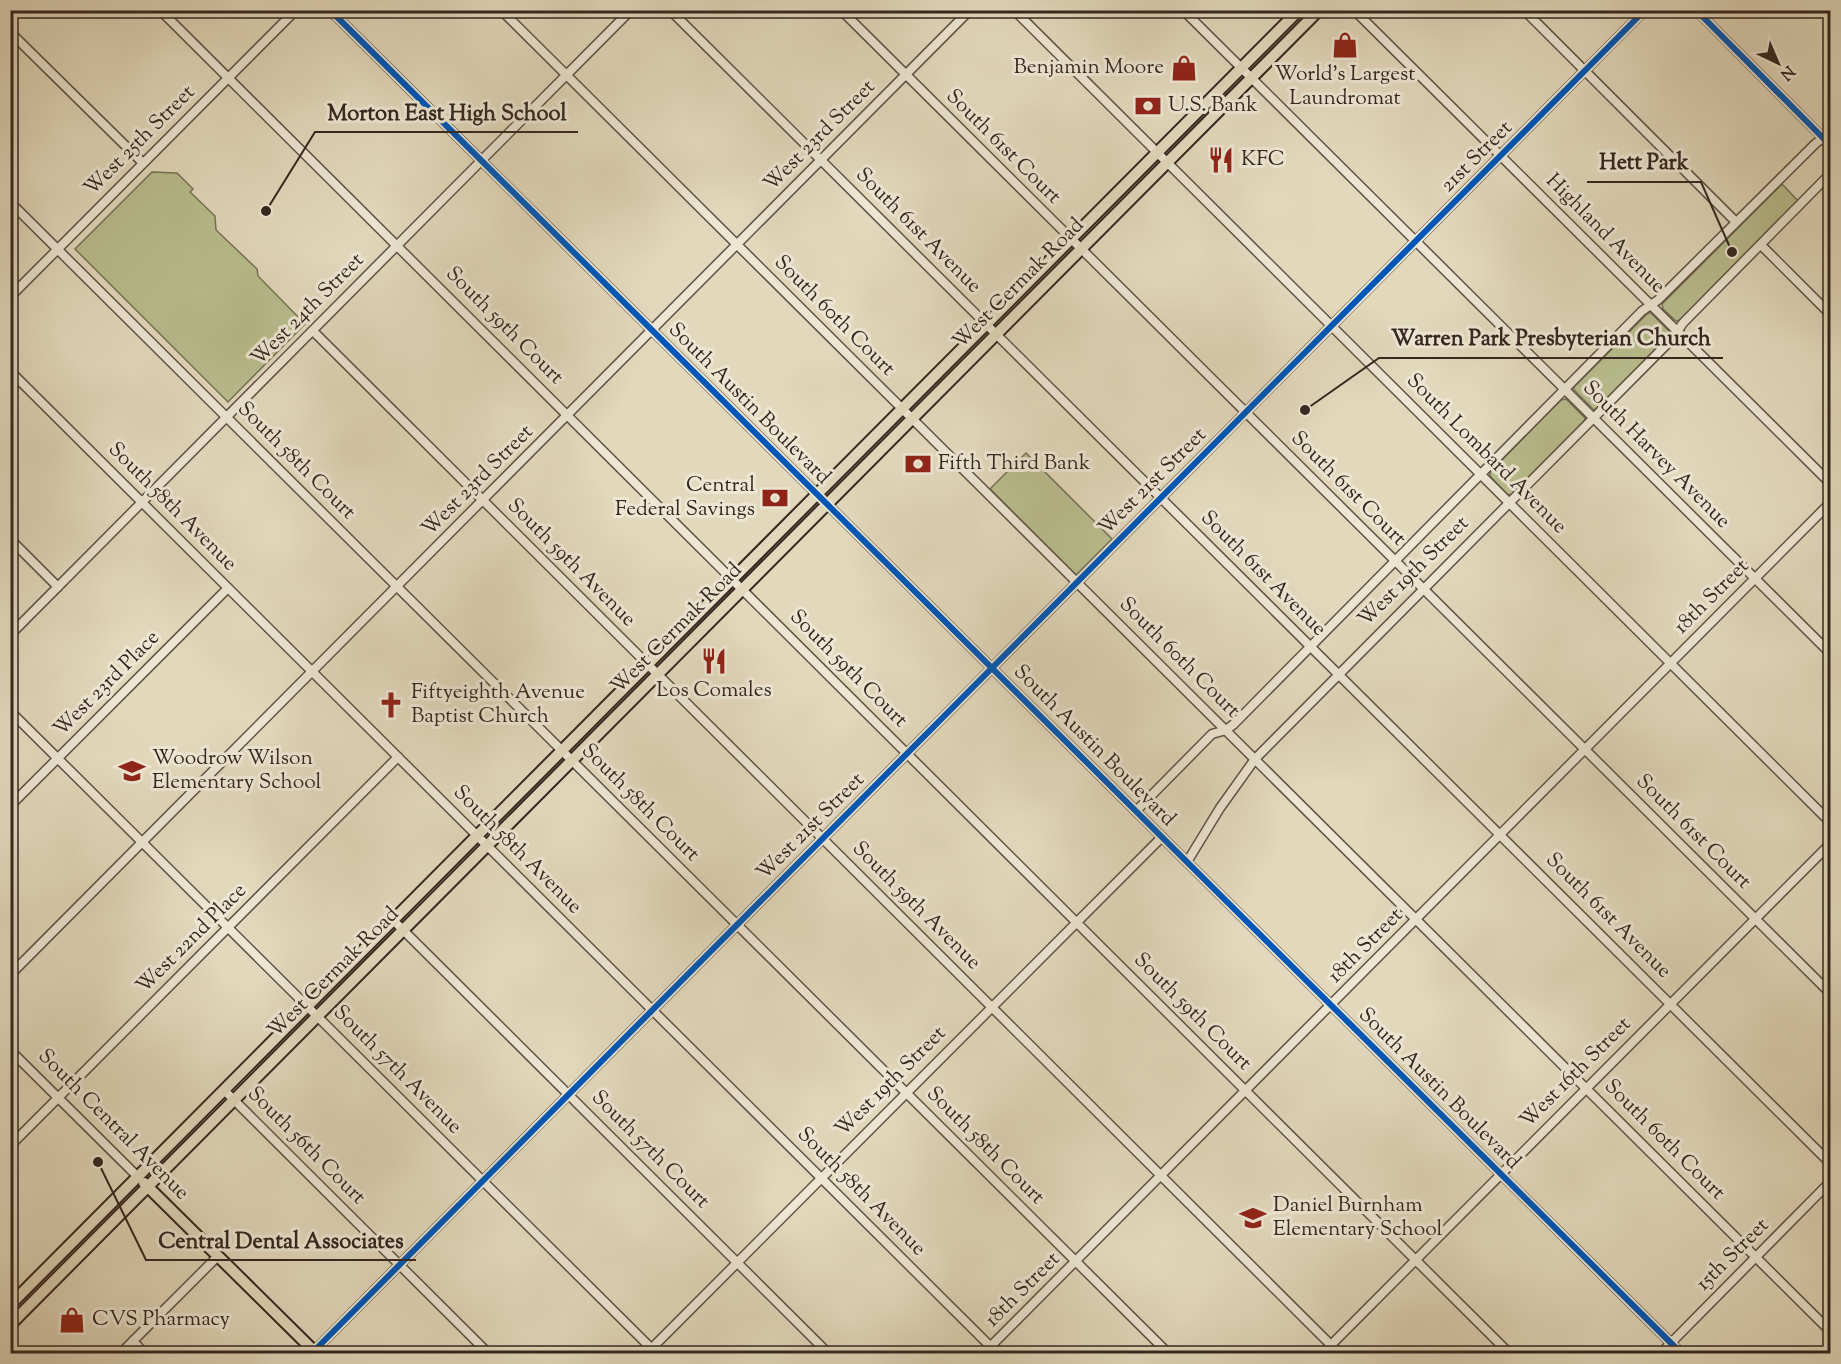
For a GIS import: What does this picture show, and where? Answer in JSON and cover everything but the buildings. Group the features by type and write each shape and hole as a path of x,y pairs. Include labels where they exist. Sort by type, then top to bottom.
{"main road":[{"name":"West Cermak Road","path":"10,1305 1299,10"},
{"name":"West Cermak Road","path":"10,1325 1319,10"},
{"name":"South Central Avenue","path":"138,1177 315,1352"}],"street":[{"name":"South 59th Court","path":"160,10 1510,1353"},
{"name":"West 25th Street","path":"10,297 296,10"},
{"name":"South Austin Boulevard","path":"330,10 1682,1353"},
{"name":"South 60th Court","path":"501,10 1830,1331"},
{"name":"West 24th Street","path":"10,635 631,10"},
{"name":"South 61st Avenue","path":"670,10 1830,1162"},
{"name":"South 61st Court","path":"841,10 1830,993"},
{"name":"West 23rd Street","path":"10,975 970,10"},
{"name":"South Lombard Avenue","path":"1014,10 1830,822"},
{"name":"South Harvey Avenue","path":"1184,10 1830,653"},
{"name":"Highland Avenue","path":"1354,10 1830,483"},
{"path":"1524,10 1736,222"},
{"name":"21st Street","path":"1331,326 1645,10"},
{"path":"1696,10 1827,135 1830,145"},
{"path":"10,32 143,163"},
{"path":"1136,811 1212,734 1226,730 1311,647 1642,311 1660,299 1827,135"},
{"name":"West 19th Street","path":"1187,862 1220,808 1255,759 1672,339 1683,322 1830,174"},
{"name":"South 58th Court","path":"10,202 1169,1353"},
{"path":"1761,245 1830,314"},
{"name":"West 21st Street","path":"315,1352 1331,326"},
{"name":"South 59th Avenue","path":"313,331 1341,1353"},
{"name":"South 58th Avenue","path":"10,371 998,1353"},
{"name":"18th Street","path":"983,1353 1830,503"},
{"path":"10,539 58,587"},
{"name":"West 23rd Place","path":"10,806 228,588"},
{"name":"South 57th Avenue","path":"10,711 483,1181 651,1352"},
{"name":"West 22nd Place","path":"10,1146 398,757"},
{"name":"West 19th Street","path":"651,1352 737,1262 1162,837"},
{"name":"West 16th Street","path":"1322,1353 1830,844"},
{"name":"South 57th Court","path":"394,921 829,1353"},
{"name":"South Central Avenue","path":"10,1050 138,1177"},
{"name":"South 56th Court","path":"225,1090 489,1353"},
{"name":"15th Street","path":"1660,1353 1830,1182"},
{"path":"120,1353 218,1256"},
{"path":"133,1341 145,1353"}],"green space":[{"path":"152,172 177,173 193,189 190,192 215,216 216,230 257,269 258,276 305,324 228,402 75,249"},
{"path":"1782,184 1799,202 1681,320 1676,321 1663,309 1662,304"},
{"path":"1648,313 1651,313 1669,331 1670,336 1594,410 1574,390 1574,387"},
{"path":"1566,399 1585,418 1585,422 1512,494 1508,495 1490,476 1490,472 1561,400"},
{"path":"1026,453 1112,539 1076,575 990,489"}],"cycle path":[{"path":"330,10 1682,1354"},
{"path":"314,1351 1645,10"},
{"path":"1696,10 1830,145"}],"place":[{"name":"World's Largest Laundromat","path":"1345,45"},
{"name":"Benjamin Moore","path":"1184,68"},
{"name":"U.S. Bank","path":"1148,106"},
{"name":"KFC","path":"1221,160"},
{"name":"Morton East High School","path":"266,211"},
{"name":"Hett Park","path":"1732,252"},
{"name":"Warren Park Presbyterian Church","path":"1305,410"},
{"name":"Fifth Third Bank","path":"918,464"},
{"name":"Central Federal Savings","path":"775,498"},
{"name":"Los Comales","path":"714,661"},
{"name":"Fiftyeighth Avenue Baptist Church","path":"391,705"},
{"name":"Woodrow Wilson Elementary School","path":"132,771"},
{"name":"Central Dental Associates","path":"98,1162"},
{"name":"Daniel Burnham Elementary School","path":"1253,1218"},
{"name":"CVS Pharmacy","path":"72,1320"}]}
